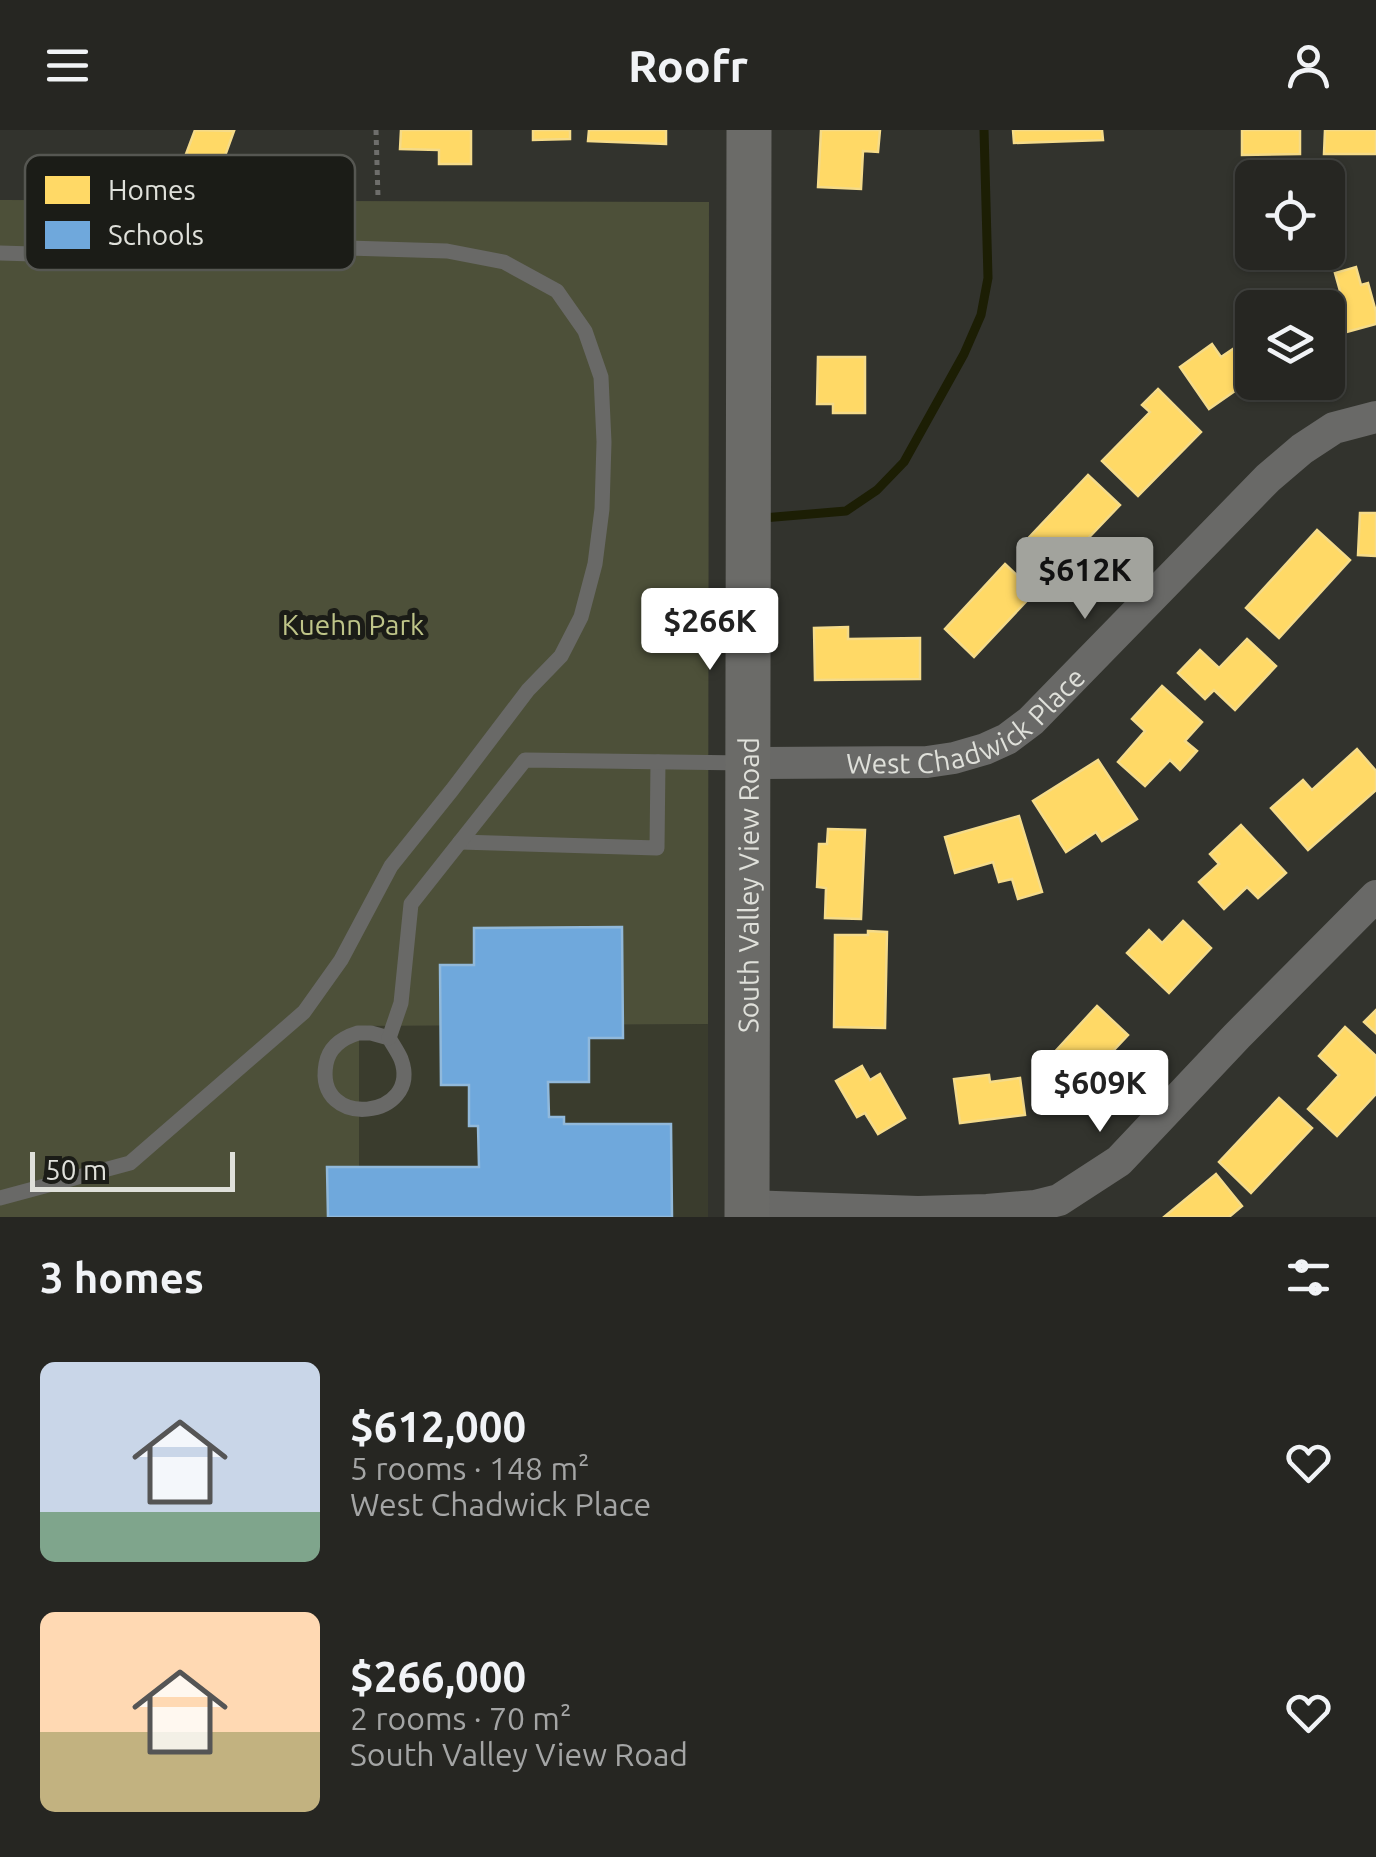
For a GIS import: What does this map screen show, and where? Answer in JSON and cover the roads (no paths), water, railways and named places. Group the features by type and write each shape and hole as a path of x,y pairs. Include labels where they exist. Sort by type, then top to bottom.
{"street":[{"name":"South Valley View Road","path":"747,1212 749,130"},
{"name":"West Chadwick Place","path":"748,763 927,762 985,750 1007,738 1030,721 1268,478 1334,428 1376,416"},
{"path":"747,1212 936,1212 1019,1208 1059,1200 1119,1161 1376,896"}],"lane":[{"path":"0,1198 130,1164 304,1012 341,960 391,866 528,690 560,656 582,616 595,564 602,509 604,442 602,377 585,332 557,291 504,262 447,251 355,248"},
{"path":"0,253 25,254"},
{"path":"389,1038 358,1033 336,1044 325,1068 326,1081 339,1102 364,1111 388,1103 397,1094 403,1069 389,1038 400,1002 410,904 525,760 748,763"},
{"path":"460,842 656,848 658,762"}],"waterway":[{"path":"763,518 846,511 877,490 904,462 964,354 981,315 988,278 984,130"}],"park label":[{"name":"Kuehn Park","path":"353,624"}]}
